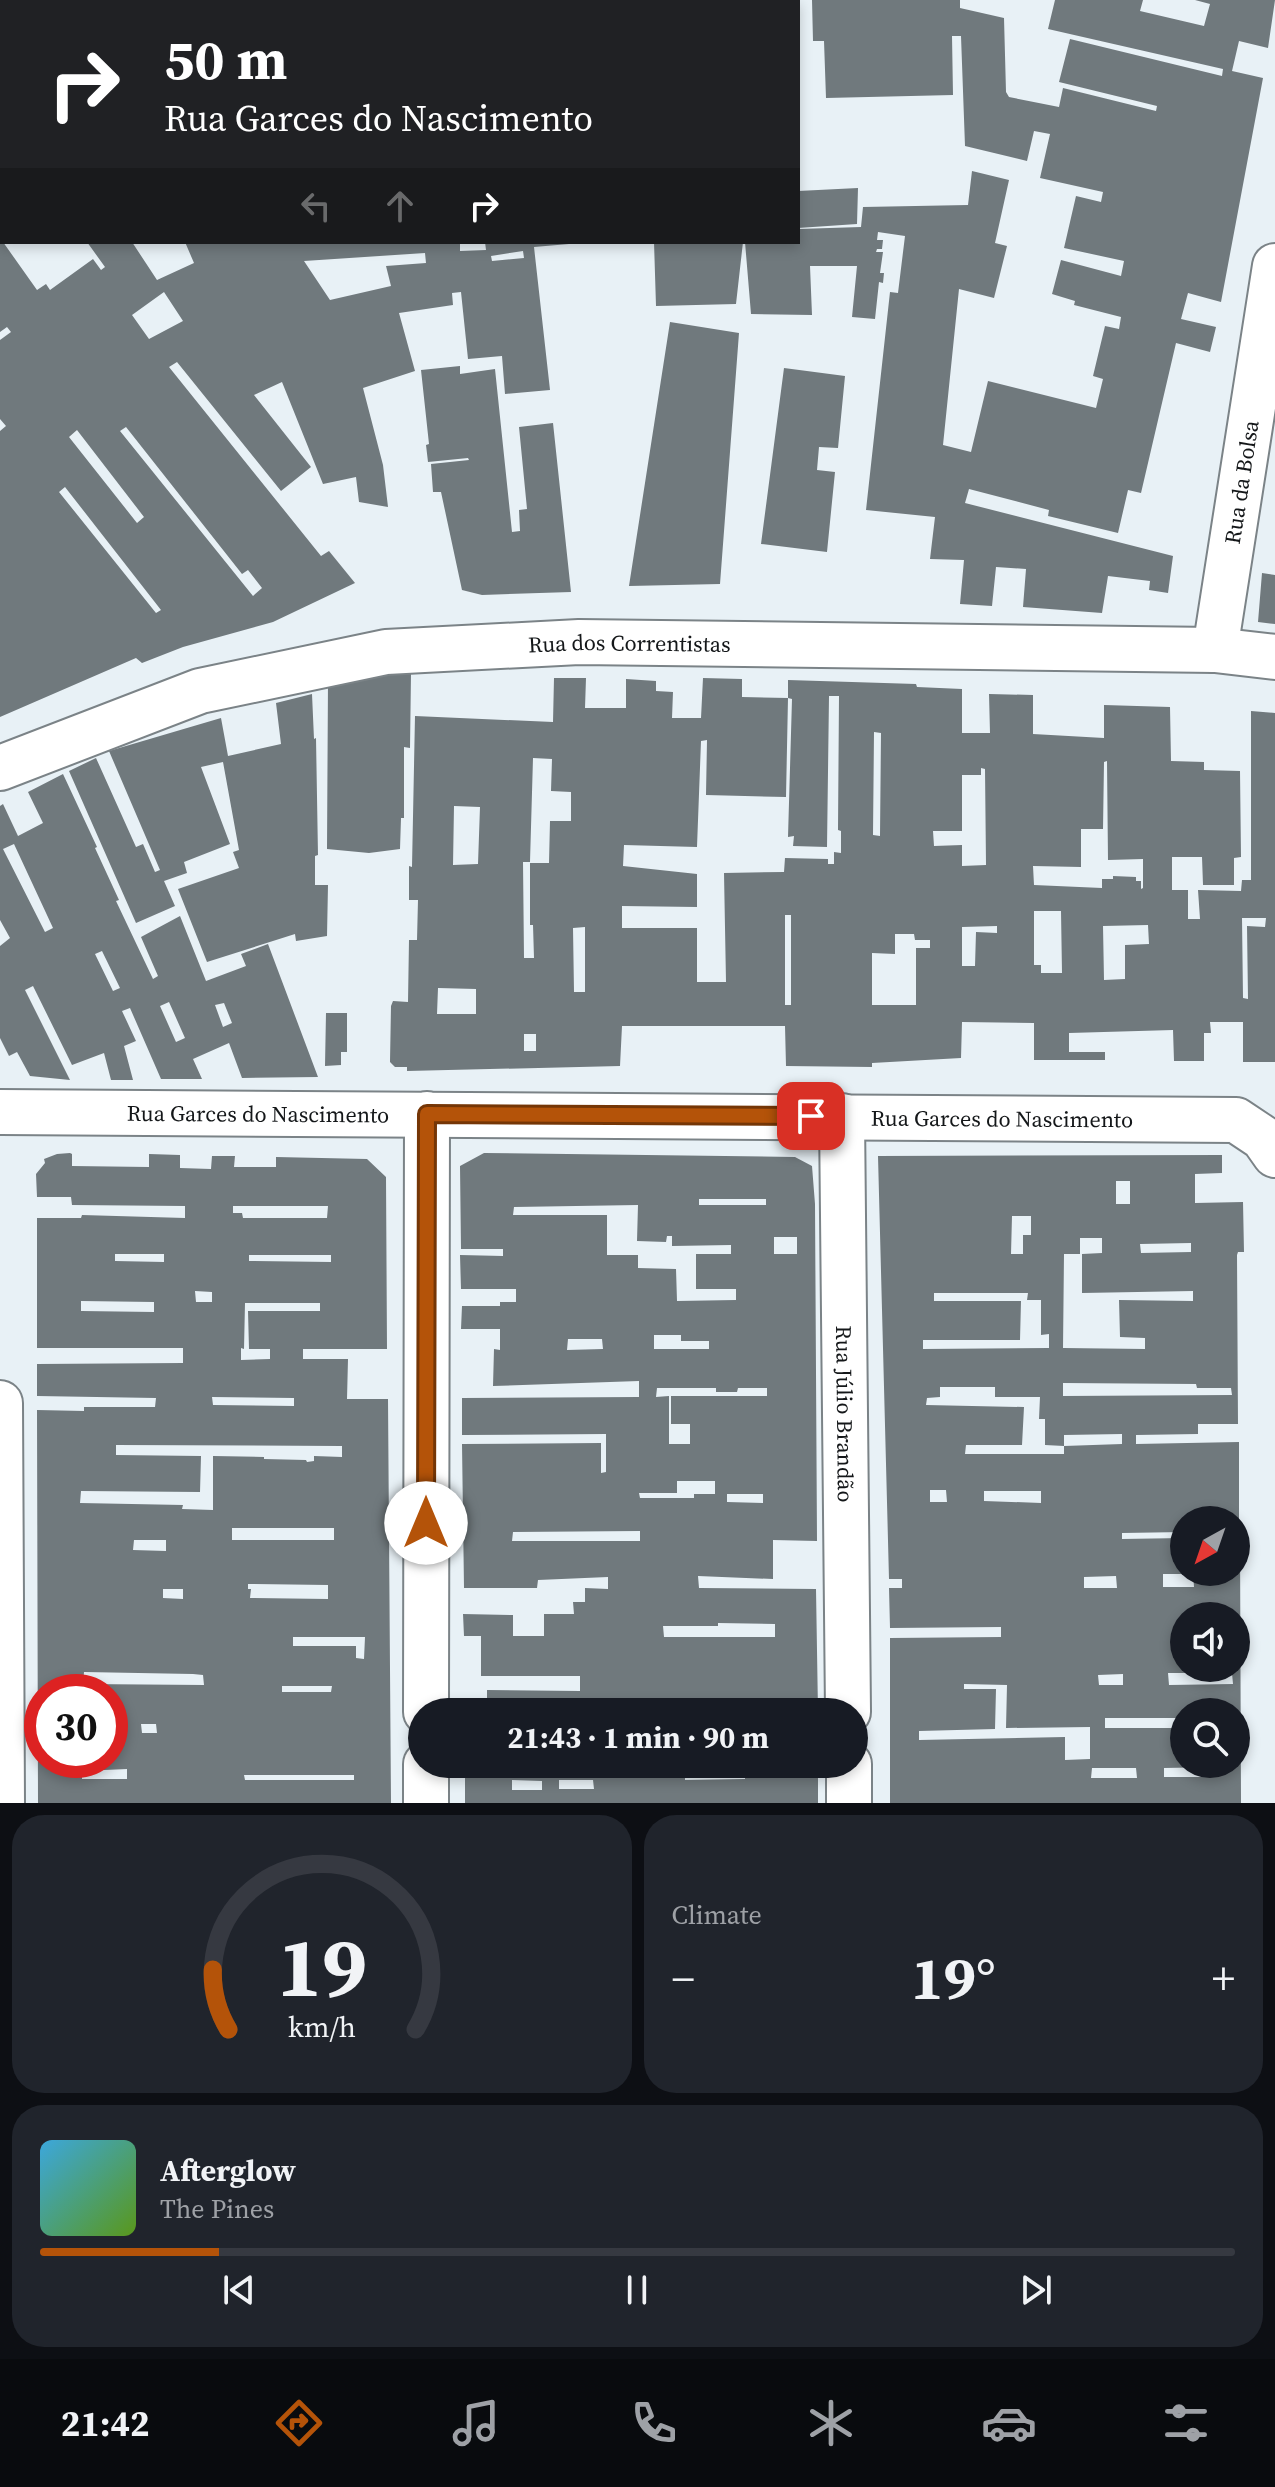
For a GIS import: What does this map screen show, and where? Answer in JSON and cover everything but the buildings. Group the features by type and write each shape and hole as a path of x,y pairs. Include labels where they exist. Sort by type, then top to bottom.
{"street":[{"name":"Rua da Bolsa","path":"1215,650 1275,266"},
{"name":"Rua dos Correntistas","path":"0,768 200,691 386,652 579,642 1215,650 1275,657"},
{"name":"Rua Garces do Nascimento","path":"0,1112 1236,1120 1263,1138 1275,1155"},
{"path":"426,1698 427,1114"},
{"name":"Rua Júlio Brandão","path":"842,1116 848,1698"},
{"path":"0,1403 2,1803"},
{"path":"426,1778 426,1803"},
{"path":"849,1778 849,1803"}],"route":[{"path":"426,1523 427,1114 811,1116"}]}
